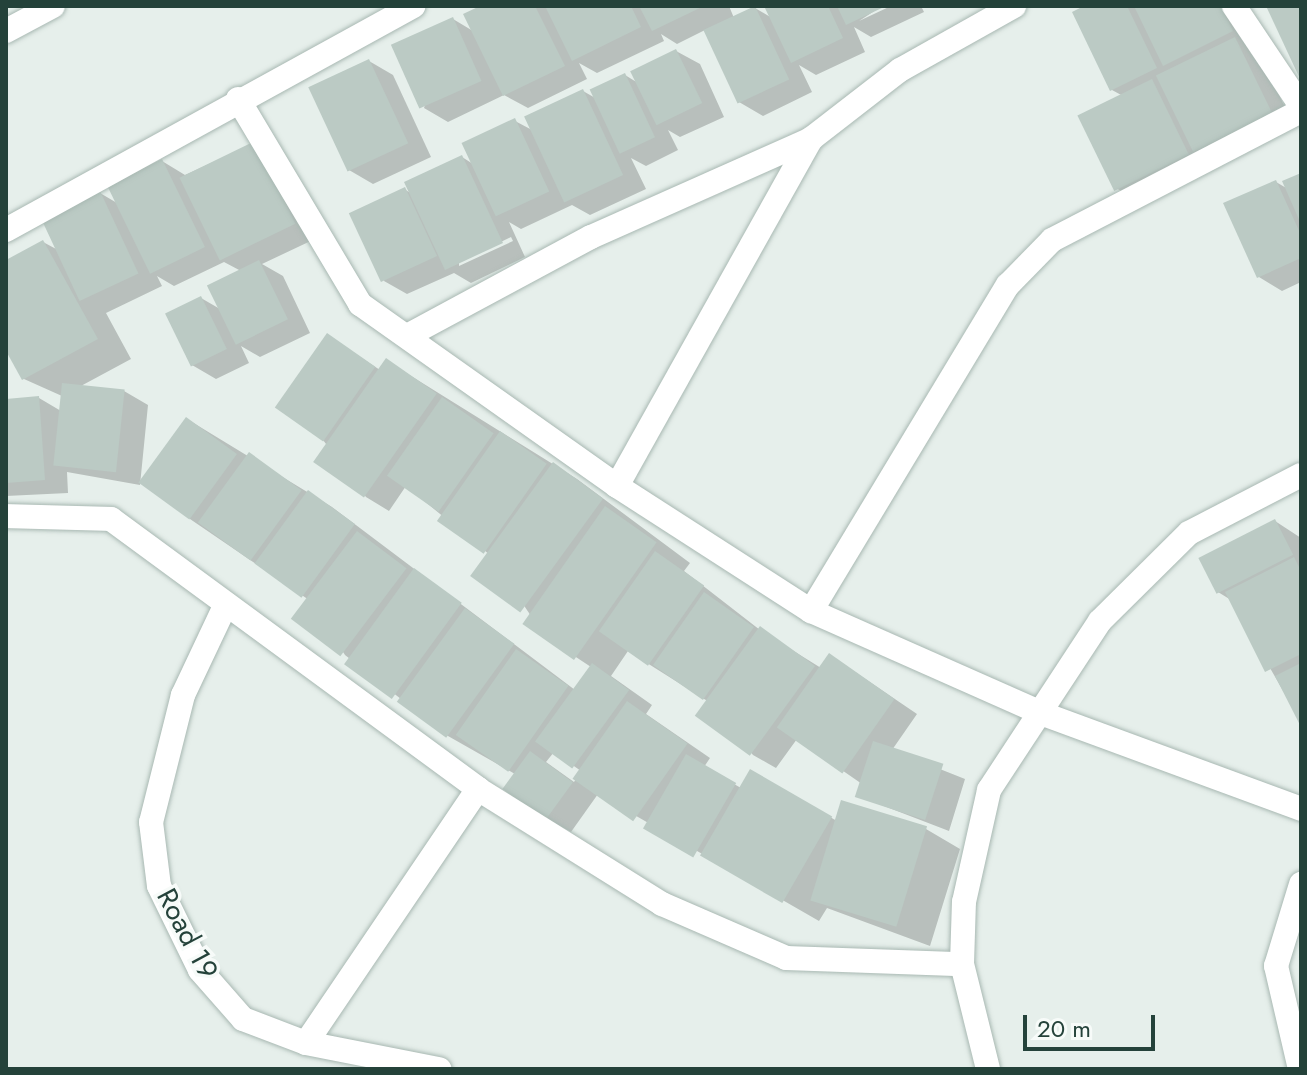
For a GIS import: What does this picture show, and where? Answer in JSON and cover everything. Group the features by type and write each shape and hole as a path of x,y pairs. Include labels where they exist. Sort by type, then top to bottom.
{"street":[{"path":"6,31 53,6"},
{"path":"6,230 238,99 413,6"},
{"path":"407,336 591,237 811,139 900,70 1014,6"},
{"path":"811,611 1019,273 1052,240 1301,108 1234,6"},
{"path":"238,99 360,304 617,486 811,611 1043,714 1301,809"},
{"path":"617,486 811,139"},
{"path":"988,1069 962,964 964,902 989,790 1043,714 1100,621 1189,533 1301,475"},
{"path":"6,516 111,519 478,789 662,904 786,958 962,964"},
{"name":"Road 19","path":"226,604 183,695 151,822 159,886 200,970 243,1019 306,1043 439,1069"},
{"path":"306,1043 478,789"},
{"path":"1300,1069 1276,966 1301,884"}],"building":[{"path":"480,6 535,6 565,66 503,96 463,14"},
{"path":"545,6 631,6 641,27 572,61"},
{"path":"639,6 704,6 652,31"},
{"path":"755,6 789,79 738,104 703,30"},
{"path":"764,6 828,6 843,38 791,63"},
{"path":"837,6 886,6 846,25"},
{"path":"1084,6 1127,6 1157,68 1110,91 1072,12"},
{"path":"1134,6 1221,6 1233,31 1163,66"},
{"path":"1266,6 1301,6 1301,81"},
{"path":"453,17 481,81 419,109 391,45"},
{"path":"1235,37 1272,113 1193,152 1156,76"},
{"path":"676,49 702,103 656,125 630,71"},
{"path":"369,59 408,143 348,172 308,87"},
{"path":"625,73 655,137 620,154 590,89"},
{"path":"1152,79 1189,154 1114,191 1077,115"},
{"path":"583,89 623,175 564,203 524,116"},
{"path":"515,118 549,191 496,216 462,143"},
{"path":"255,141 295,224 220,261 180,178"},
{"path":"462,155 503,243 445,270 404,182"},
{"path":"162,159 205,247 150,274 107,186"},
{"path":"1301,173 1301,224 1282,181"},
{"path":"1276,180 1301,235 1301,258 1257,278 1223,203"},
{"path":"405,187 437,256 381,282 349,213"},
{"path":"100,191 138,273 80,301 41,218"},
{"path":"43,240 98,339 22,380 6,351 6,260"},
{"path":"259,260 288,319 236,345 207,285"},
{"path":"201,296 227,349 191,367 165,314"},
{"path":"327,333 375,367 323,441 275,408"},
{"path":"386,358 437,394 364,498 313,462"},
{"path":"62,383 125,390 116,472 53,466"},
{"path":"39,396 45,480 6,483 6,399"},
{"path":"442,397 494,433 439,512 387,476"},
{"path":"186,417 237,454 189,520 138,483"},
{"path":"500,431 547,464 484,554 437,521"},
{"path":"249,452 302,490 250,561 198,522"},
{"path":"553,462 603,498 520,613 470,576"},
{"path":"308,490 355,524 301,598 255,564"},
{"path":"605,506 657,542 574,660 522,624"},
{"path":"1275,519 1293,555 1217,594 1198,558"},
{"path":"357,531 407,568 340,656 291,619"},
{"path":"655,551 704,585 648,666 599,631"},
{"path":"1294,557 1301,571 1301,654 1265,672 1225,592"},
{"path":"414,568 462,603 392,699 344,664"},
{"path":"704,592 754,627 703,700 653,665"},
{"path":"465,608 514,644 446,738 397,702"},
{"path":"760,626 815,666 750,756 695,716"},
{"path":"516,649 568,686 508,772 456,735"},
{"path":"829,653 895,699 842,773 777,728"},
{"path":"592,663 629,690 572,769 535,741"},
{"path":"1301,663 1301,727 1275,676"},
{"path":"627,701 688,743 633,821 573,779"},
{"path":"873,741 943,764 925,820 855,797"},
{"path":"530,751 573,782 545,820 502,789"},
{"path":"686,754 736,783 693,857 643,828"},
{"path":"750,769 832,816 782,903 700,856"},
{"path":"841,800 927,826 896,927 810,900"}]}
